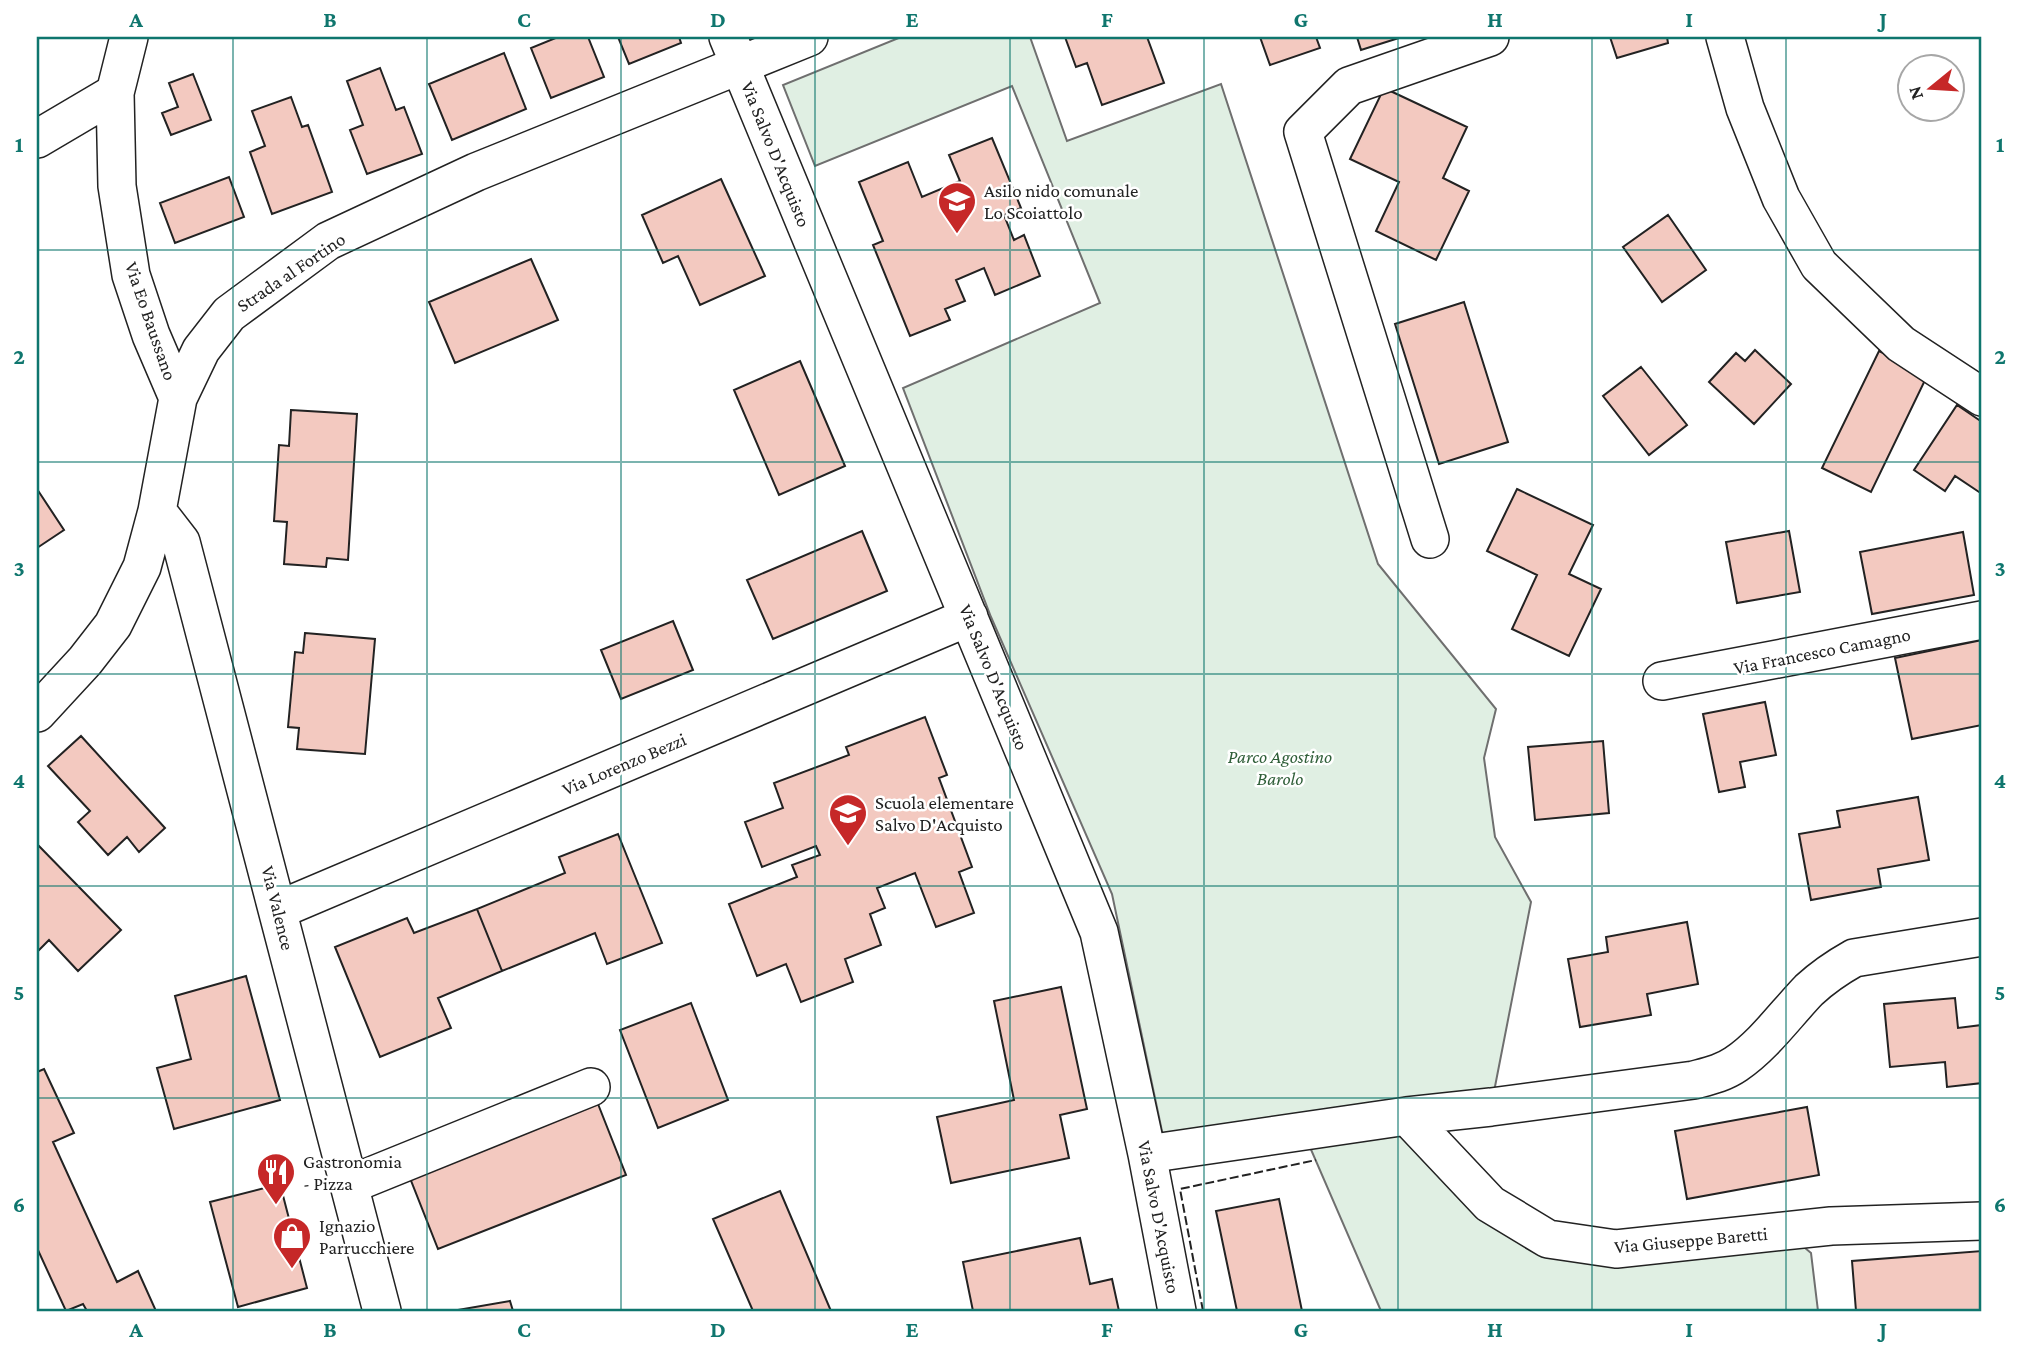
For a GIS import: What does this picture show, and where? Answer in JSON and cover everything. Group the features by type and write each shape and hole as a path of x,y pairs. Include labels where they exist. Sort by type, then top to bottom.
{"street":[{"name":"Via Eo Baussano","path":"129,37 115,93 117,186 131,275 151,335 178,398"},
{"name":"Strada al Fortino","path":"37,713 113,625 142,567 158,511 178,398 201,350 229,314 328,241 734,51 809,37"},
{"path":"1430,539 1303,132 1349,86 1490,37"},
{"path":"1725,37 1745,108 1781,198 1819,265 1901,344 1982,397"},
{"name":"Via Salvo D'Acquisto","path":"734,51 1099,932 1147,1154 1177,1311"},
{"path":"37,139 115,93"},
{"name":"Via Valence","path":"158,511 181,542 382,1311"},
{"name":"Via Lorenzo Bezzi","path":"278,910 969,617"},
{"name":"Via Francesco Camagno","path":"1662,681 1982,620"},
{"path":"1147,1154 1407,1116 1695,1080 1717,1074 1751,1052 1811,988 1854,958 1982,937"},
{"path":"349,1185 591,1087"},
{"name":"Via Giuseppe Baretti","path":"1407,1116 1489,1204 1548,1239 1616,1249 1831,1226 1982,1221"}],"green space":[{"name":"Parco Agostino Barolo","path":"901,37 1030,37 1067,141 1221,84 1378,564 1496,709 1484,758 1495,837 1531,902 1491,1107 1408,1116 1548,1239 1785,1231 1811,1253 1818,1311 1381,1311 1303,1131 1163,1136 1112,894 991,617 903,388 1100,303 1012,86 815,166 783,85"}],"building":[{"path":"558,37 588,37 604,77 551,98 531,48"},
{"path":"618,37 679,37 681,43 629,64"},
{"path":"1065,37 1147,37 1164,83 1102,105 1087,63 1076,67"},
{"path":"1260,37 1316,37 1320,48 1270,65"},
{"path":"1357,37 1402,37 1361,50"},
{"path":"1610,37 1667,37 1668,43 1617,58"},
{"path":"504,53 526,109 452,140 429,84"},
{"path":"380,68 396,110 404,107 422,154 367,174 350,130 363,125 347,81"},
{"path":"193,74 211,120 171,135 162,113 178,107 169,83"},
{"path":"1384,88 1467,127 1443,178 1469,191 1436,260 1376,231 1399,182 1350,159"},
{"path":"291,97 302,127 308,125 332,192 272,214 250,152 265,146 252,111"},
{"path":"992,138 1021,208 1004,215 1014,240 1024,235 1040,276 995,295 984,268 956,280 965,301 945,309 950,320 910,336 873,245 883,241 859,182 908,162 922,197 960,181 949,155"},
{"path":"229,177 244,217 175,243 160,203"},
{"path":"721,179 765,276 700,305 678,256 663,263 642,215"},
{"path":"1668,215 1706,270 1662,302 1623,247"},
{"path":"531,259 558,320 455,363 429,302"},
{"path":"1464,302 1508,442 1439,464 1395,324"},
{"path":"1755,350 1791,384 1754,424 1709,382 1736,353 1745,361"},
{"path":"1879,351 1928,374 1871,492 1822,468"},
{"path":"800,361 845,466 779,495 734,390"},
{"path":"1641,367 1687,425 1649,455 1603,396"},
{"path":"1957,405 1982,422 1982,494 1955,476 1945,491 1914,470"},
{"path":"291,410 357,414 348,560 327,558 326,567 284,564 287,522 274,521 279,445 289,446"},
{"path":"37,489 64,530 37,548"},
{"path":"1517,489 1593,525 1569,574 1601,589 1569,656 1512,629 1537,575 1487,551"},
{"path":"862,531 887,591 773,639 747,580"},
{"path":"1789,531 1800,592 1737,603 1726,542"},
{"path":"1963,532 1974,595 1872,614 1860,552"},
{"path":"673,621 693,670 621,699 601,650"},
{"path":"305,633 375,639 365,754 297,749 299,728 288,727 295,652 303,653"},
{"path":"1982,640 1982,725 1912,739 1895,658"},
{"path":"1765,702 1776,755 1740,762 1745,787 1719,792 1703,714"},
{"path":"925,717 947,775 939,778 972,867 959,872 974,913 936,927 915,873 877,888 885,908 870,914 881,945 845,959 853,982 801,1002 786,964 757,976 729,904 797,877 792,865 820,855 816,846 762,867 745,822 783,808 774,783 849,755 846,747"},
{"path":"81,736 165,828 139,852 127,837 108,855 78,822 90,811 48,766"},
{"path":"1603,741 1609,813 1535,820 1528,747"},
{"path":"1918,797 1929,860 1878,869 1881,887 1811,900 1799,834 1840,827 1837,811"},
{"path":"618,834 662,943 607,964 595,933 502,971 477,909 565,873 559,857"},
{"path":"37,844 121,930 78,971 49,940 37,952"},
{"path":"477,909 502,971 438,998 451,1028 380,1057 335,947 407,918 414,933"},
{"path":"1687,922 1698,984 1647,994 1651,1015 1580,1027 1568,959 1608,952 1606,937"},
{"path":"246,976 280,1100 174,1129 157,1068 191,1059 175,996"},
{"path":"1061,987 1087,1109 1060,1115 1069,1158 951,1183 937,1117 1014,1100 994,1001"},
{"path":"1955,998 1958,1028 1982,1025 1982,1083 1947,1087 1945,1062 1890,1067 1884,1004"},
{"path":"691,1003 728,1100 658,1128 620,1030"},
{"path":"44,1069 74,1133 53,1142 117,1282 138,1271 156,1311 87,1311 83,1304 66,1311 37,1248 37,1072"},
{"path":"598,1104 626,1175 438,1249 410,1178"},
{"path":"1807,1107 1819,1175 1687,1199 1675,1131"},
{"path":"280,1184 307,1288 238,1307 210,1202"},
{"path":"780,1191 831,1311 753,1311 713,1219"},
{"path":"1279,1199 1302,1311 1237,1311 1216,1211"},
{"path":"1080,1238 1090,1284 1112,1279 1119,1311 973,1311 963,1262"},
{"path":"1982,1251 1982,1311 1856,1311 1852,1261"},
{"path":"510,1301 513,1311 452,1311"}],"fence":[{"path":"1203,1311 1180,1189 1316,1160"}],"place":[{"name":"Asilo nido comunale Lo Scoiattolo","path":"957,235"},
{"name":"Scuola elementare Salvo D'Acquisto","path":"848,847"},
{"name":"Gastronomia - Pizza","path":"276,1206"},
{"name":"Ignazio Parrucchiere","path":"292,1270"}]}
